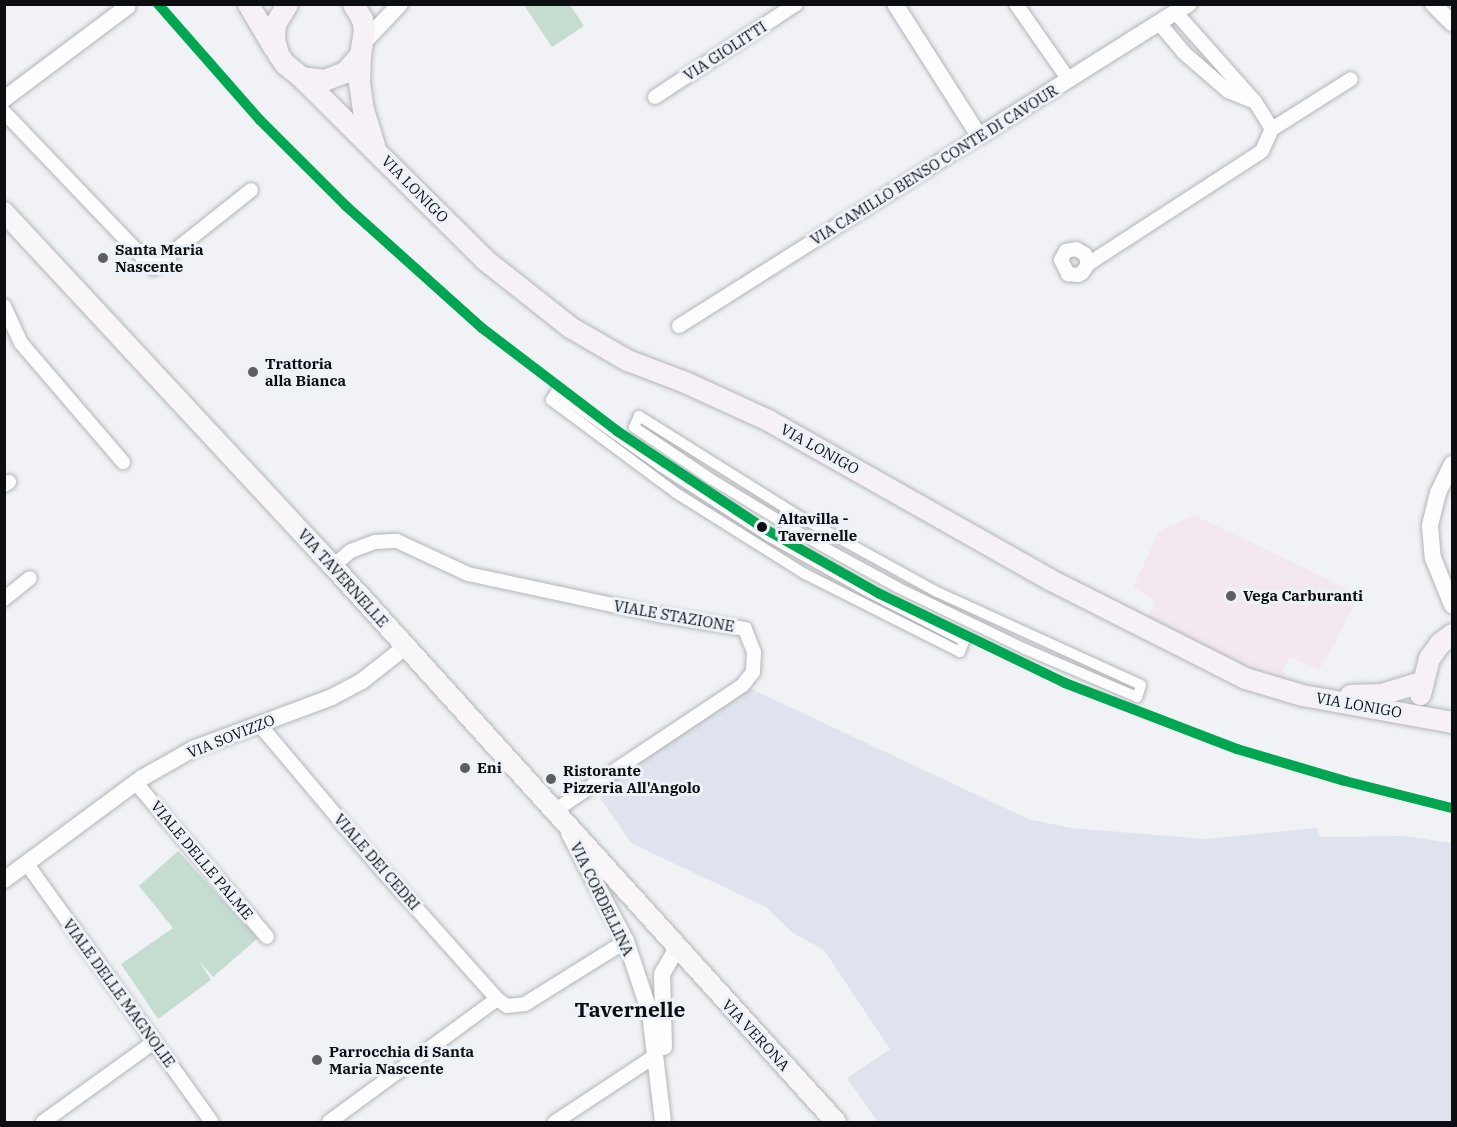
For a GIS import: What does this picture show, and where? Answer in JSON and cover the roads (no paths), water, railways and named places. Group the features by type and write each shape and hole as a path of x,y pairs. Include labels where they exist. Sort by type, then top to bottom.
{"main road":[{"name":"VIA LONIGO","path":"248,4 284,63 301,77 484,259 570,327 627,360 685,382 768,420 1049,579 1245,678 1302,695 1452,722"},
{"path":"278,54 274,39 275,24 286,4"},
{"name":"VIA LONIGO","path":"353,4 362,19 359,82 363,109 375,150"},
{"path":"301,77 312,80 335,78 345,72 362,49"},
{"name":"VIA TAVERNELLE","path":"4,212 333,566 677,948"},
{"name":"VIA LONIGO","path":"1417,715 1421,682 1429,658 1452,634"},
{"name":"VIA LONIGO","path":"1302,695 1381,694 1421,682"},
{"name":"VIA VERONA","path":"677,948 836,1122"}],"street":[{"path":"362,49 400,4"},
{"name":"VIA GIOLITTI","path":"655,97 796,4"},
{"path":"895,4 979,136"},
{"path":"1016,4 1069,80"},
{"path":"1433,4 1452,23"},
{"path":"4,99 127,7"},
{"path":"1183,9 1255,102 1272,129"},
{"name":"VIA CAMILLO BENSO CONTE DI CAVOUR","path":"679,326 1183,9"},
{"path":"1159,23 1183,52 1228,91 1255,102"},
{"path":"1088,264 1262,151 1272,129 1351,80"},
{"path":"4,112 153,268 251,190"},
{"path":"4,306 21,343 123,462"},
{"path":"556,392 660,466 770,537 863,589 964,641 960,652 880,613 767,552 676,493 551,400 556,392"},
{"path":"639,416 797,515 935,591 1141,685 1137,697 1025,649 897,587 780,522 634,427 639,416"},
{"path":"1452,464 1438,493 1430,526 1433,558 1452,605"},
{"name":"VIALE STAZIONE","path":"333,566 351,551 375,542 397,541 468,574 659,615 745,629 754,652 753,672 743,685 600,781 558,815"},
{"path":"4,599 30,578"},
{"name":"VIA SOVIZZO","path":"4,880 136,783 193,749 332,697 362,681 405,647"},
{"name":"VIALE DEI CEDRI","path":"259,724 376,863 497,999"},
{"name":"VIALE DELLE PALME","path":"136,783 267,937"},
{"name":"VIA CORDELLINA","path":"558,815 626,941 650,1013 663,1122"},
{"name":"VIALE DELLE MAGNOLIE","path":"27,864 212,1122"},
{"path":"329,1122 497,999 507,1006 525,1004 626,941"},
{"name":"VIA CORDELLINA","path":"663,1122 662,974 677,948"},
{"path":"43,1122 154,1041"},
{"path":"555,1122 655,1056"}],"place":[{"name":"Santa Maria Nascente","path":"103,258"},
{"name":"Trattoria alla Bianca","path":"253,372"},
{"name":"Altavilla - Tavernelle","path":"762,527"},
{"name":"Vega Carburanti","path":"1231,596"},
{"name":"Eni","path":"465,768"},
{"name":"Ristorante Pizzeria All'Angolo","path":"551,779"},
{"name":"Parrocchia di Santa Maria Nascente","path":"317,1060"}],"district":[{"name":"Tavernelle","path":"630,1009"}]}
